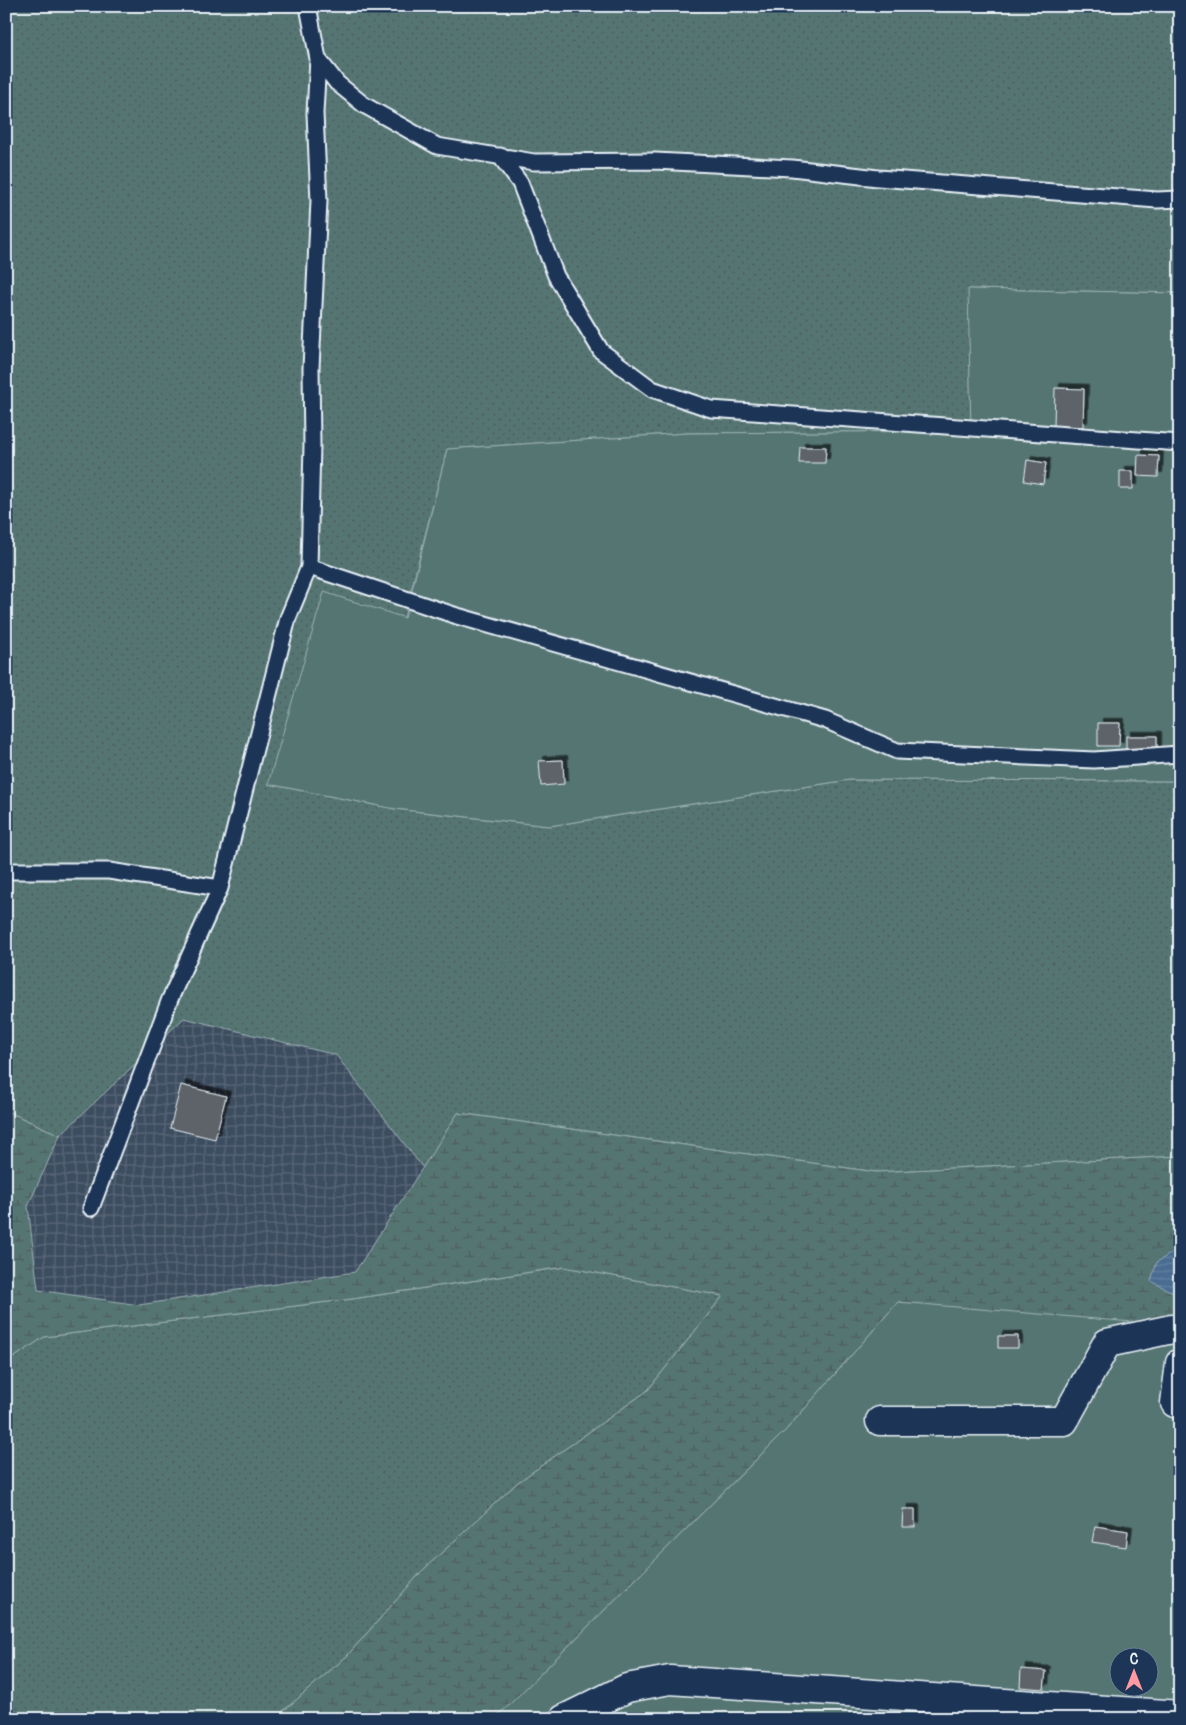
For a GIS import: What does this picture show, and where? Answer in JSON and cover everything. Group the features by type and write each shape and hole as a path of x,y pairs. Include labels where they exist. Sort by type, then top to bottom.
{"street":[{"path":"880,1421 1064,1421 1107,1344 1172,1329 1180,1332"},
{"path":"1175,1403 1180,1363"},
{"path":"564,1719 627,1688 670,1680 1180,1715"}],"lane":[{"path":"91,1208 170,999 220,888 285,627 309,567 312,445 311,368 319,201 315,113 318,59 308,6"},
{"path":"318,59 337,83 364,105 437,146 534,162 655,161 792,168 1011,189 1158,200 1180,199"},
{"path":"500,156 520,183 556,276 601,352 652,389 711,409 1180,443"},
{"path":"309,567 456,616 825,720 897,751 1094,760 1180,754"},
{"path":"6,872 110,872 220,888"}],"shaded area":[{"path":"184,1018 336,1055 423,1168 355,1272 139,1305 38,1290 28,1206 60,1135"}],"green space":[{"path":"6,6 1180,6 1180,293 969,289 971,431 687,433 447,449 404,618 268,784 395,809 549,826 849,780 1180,781 1180,1156 876,1172 458,1113 423,1168 336,1055 184,1018 60,1135 6,1111"},
{"path":"968,289 1180,293 1180,781 849,780 549,826 395,809 268,784 324,592 405,618 447,449 687,433 971,431"},
{"path":"6,1111 60,1135 28,1206 38,1290 139,1305 355,1272 458,1113 876,1172 1180,1156 1180,1244 1177,1250 1157,1262 1151,1281 1180,1296 1180,1331 898,1302 787,1429 504,1710 492,1719 274,1719 346,1657 422,1571 517,1483 647,1391 723,1296 564,1267 352,1299 44,1337 6,1363"},
{"path":"565,1267 723,1296 647,1391 517,1483 422,1571 346,1657 274,1719 6,1719 6,1363 44,1337 352,1299"},
{"path":"898,1302 1155,1324 1180,1331 1180,1719 492,1719 504,1710 787,1429"}],"water":[{"path":"1180,1244 1180,1296 1151,1281 1157,1262 1177,1250"}],"building":[{"path":"1055,388 1084,389 1083,427 1054,426"},
{"path":"800,447 826,447 825,463 799,463"},
{"path":"1138,455 1159,456 1158,477 1137,476"},
{"path":"1027,460 1046,463 1043,484 1024,481"},
{"path":"1120,471 1133,471 1133,489 1120,489"},
{"path":"1098,723 1120,723 1119,746 1098,746"},
{"path":"1126,736 1157,736 1157,753 1126,753"},
{"path":"563,760 564,784 541,786 539,761"},
{"path":"181,1085 226,1096 215,1139 170,1128"},
{"path":"998,1336 1018,1336 1018,1348 998,1348"},
{"path":"903,1509 915,1509 915,1527 902,1527"},
{"path":"1095,1526 1128,1531 1126,1547 1092,1542"},
{"path":"1021,1669 1046,1671 1044,1689 1020,1687"}]}
